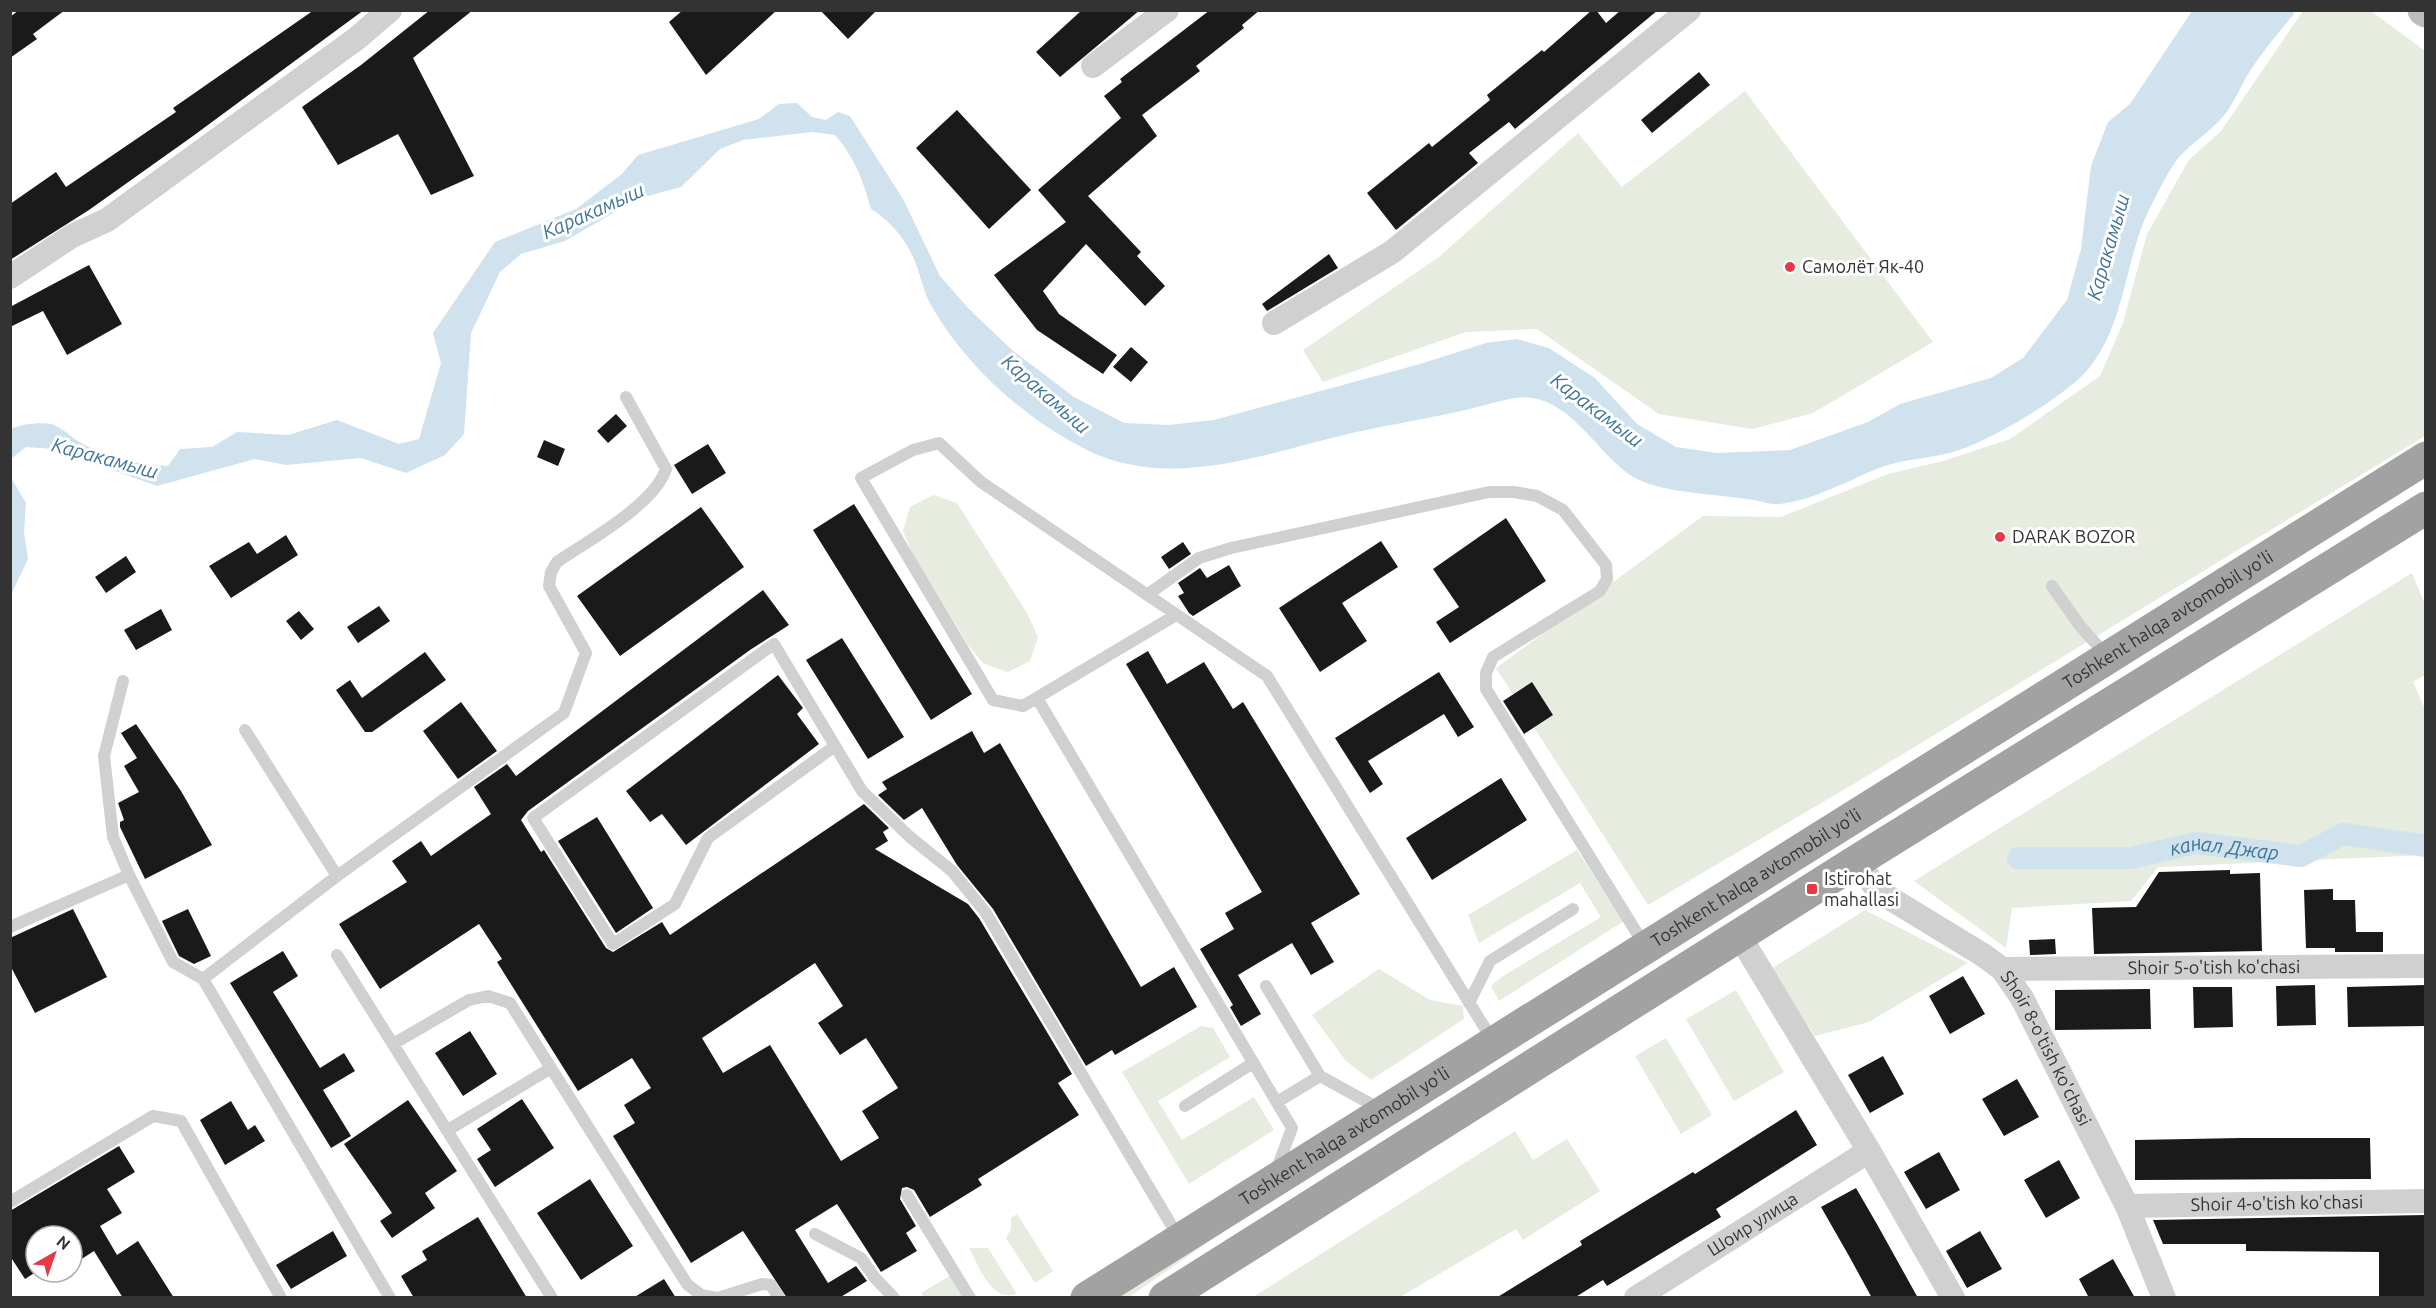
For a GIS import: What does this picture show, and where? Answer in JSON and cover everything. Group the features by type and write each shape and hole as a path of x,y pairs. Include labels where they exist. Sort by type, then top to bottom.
{"highway":[{"name":"Toshkent halqa avtomobil yo'li","path":"1087,1298 2426,458"},
{"path":"1165,1298 1857,861 2426,508"},
{"path":"1339,1138 1363,1174"}],"street":[{"path":"10,278 72,236 107,220 356,39 390,10"},
{"path":"1093,66 1167,10"},
{"path":"1274,323 1392,252 1689,10"},
{"name":"Shoir 8-o'tish ko'chasi","path":"1857,861 1878,891 1983,954 2002,969 2022,998 2127,1206 2164,1298"},
{"path":"1739,935 1869,1150 1953,1298"},
{"name":"Shoir 5-o'tish ko'chasi","path":"2002,969 2426,966"},
{"name":"Шоир улица","path":"1636,1298 1869,1150"},
{"name":"Shoir 4-o'tish ko'chasi","path":"2127,1206 2426,1201"}],"lane":[{"path":"203,979 337,876 564,713 586,653 549,586 551,572 557,562 649,498 662,483 666,469 626,397"},
{"path":"1176,615 1023,706 993,700 861,478 913,450 939,443 981,482 1267,676 1494,1042"},
{"path":"1147,595 1198,558 1231,548 1489,492 1514,492 1538,496 1563,510 1606,565 1607,579 1599,591 1493,657 1486,673 1486,689 1646,947"},
{"path":"2052,586 2080,626 2108,657"},
{"path":"835,747 708,838 675,904 613,944 533,818 774,644 862,791 910,837 952,871 986,913 1179,1239"},
{"path":"123,681 104,756 113,837 129,875 173,962 203,979 390,1298"},
{"path":"1037,698 1292,1128 1273,1180"},
{"path":"245,730 337,876"},
{"path":"10,927 129,875"},
{"path":"1469,1003 1490,960 1573,909"},
{"path":"337,955 552,1298"},
{"path":"1266,986 1320,1076 1383,1111"},
{"path":"393,1044 469,1000 488,996 510,1003 687,1284 701,1295 717,1298 762,1284 771,1285 779,1298"},
{"path":"1185,1106 1253,1063"},
{"path":"448,1130 551,1068"},
{"path":"1277,1102 1320,1076"},
{"path":"10,1202 153,1116 181,1121 281,1298"},
{"path":"907,1196 970,1298"},
{"path":"815,1234 861,1258 875,1278 894,1298"}],"shaded area":[{"path":"2303,11 2371,11 2425,51 2425,436 1857,782 1648,905 1496,668 1703,516 1781,517 1888,474 1943,461 2010,439 2100,376 2123,323 2147,234 2189,160 2221,131"},
{"path":"1745,91 1933,342 1813,413 1752,429 1659,414 1537,329 1466,332 1323,382 1303,350 1439,257 1578,133 1622,187"},
{"path":"933,495 957,503 1027,613 1038,637 1030,661 1008,672 984,664 968,645 913,555 903,531 910,507"},
{"path":"2412,573 2425,604 2425,675 2413,682 2425,709 2425,855 2158,867 2131,901 2012,908 2006,948 1914,881"},
{"path":"1577,850 1624,921 1499,1001 1491,986 1500,978 1601,917 1580,883 1479,943 1468,915"},
{"path":"1865,910 1968,963 1869,1022 1815,1036 1771,969"},
{"path":"1379,969 1430,1000 1463,1006 1464,1019 1371,1080 1346,1061 1312,1015"},
{"path":"1736,990 1784,1072 1734,1101 1686,1019"},
{"path":"1201,1026 1213,1028 1230,1057 1158,1101 1182,1140 1254,1097 1274,1130 1189,1184 1122,1072"},
{"path":"1666,1038 1712,1115 1681,1134 1635,1056"},
{"path":"1515,1131 1533,1160 1567,1139 1600,1191 1523,1240 1516,1229 1400,1297 1253,1297"},
{"path":"1258,1208 1129,1297 1114,1298"},
{"path":"1017,1214 1053,1271 1035,1283 1006,1238 1011,1229 1011,1218"},
{"path":"969,1248 988,1248 1017,1294 1000,1293 993,1288"},
{"path":"951,1275 965,1297 924,1297 921,1293"}],"water":[{"name":"Каракамыш","path":"2192,11 2294,11 2294,14 2254,65 2226,113 2179,157 2171,169 2144,221 2110,333 2090,367 2048,403 1991,436 1949,453 1879,468 1823,492 1792,502 1767,503 1678,491 1645,482 1632,476 1618,465 1564,412 1549,403 1532,398 1514,398 1214,465 1181,468 1148,467 1116,461 1085,449 1040,422 979,370 946,329 932,307 916,263 901,236 871,209 858,170 848,152 835,135 812,132 743,140 720,149 681,187 637,199 565,241 521,254 500,272 471,333 464,434 445,455 406,473 361,458 286,465 255,459 157,486 55,449 26,447 12,458 11,463 11,429 36,423 51,424 92,449 113,456 168,466 180,449 212,447 237,432 288,435 337,420 399,444 419,439 441,363 433,333 495,242 576,209 622,174 638,155 759,119 779,104 797,103 812,117 826,120 838,112 850,116 903,199 940,276 969,309 1012,350 1074,397 1124,423 1169,425 1214,420 1420,364 1486,343 1517,339 1549,348 1595,378 1637,424 1676,447 1717,453 1790,450 1868,422 1900,404 1991,378 2023,358 2067,300 2081,249 2091,166 2108,122 2130,104"},
{"path":"10,476 26,503 24,532 28,559 11,595"}],"building":[{"path":"19,10 65,10 33,34 37,39 10,58 10,17"},
{"path":"314,10 364,10 89,210 10,260 10,204 56,172 66,187 176,112 173,108"},
{"path":"430,10 473,10 413,58 474,176 431,195 398,134 338,165 302,107 361,65"},
{"path":"683,10 777,10 706,75 669,22"},
{"path":"820,10 877,10 848,39"},
{"path":"1082,10 1140,10 1060,77 1036,52"},
{"path":"1210,10 1260,10 1242,25 1244,28 1196,66 1200,71 1142,115 1157,136 1088,196 1141,252 1137,256 1165,286 1145,306 1086,244 1043,291 1059,314 1117,355 1103,374 1037,330 994,275 1066,222 1038,190 1121,118 1104,96 1122,82 1120,79"},
{"path":"1592,10 1596,10 1606,23 1621,10 1658,10 1515,129 1509,122 1469,153 1478,163 1396,230 1367,193 1429,143 1432,147 1490,100 1487,95 1542,50 1544,52"},
{"path":"1699,72 1710,85 1652,133 1641,120"},
{"path":"957,110 1031,190 989,229 916,148"},
{"path":"1329,254 1338,268 1267,311 1262,304"},
{"path":"89,265 122,324 67,355 43,311 10,327 10,307"},
{"path":"1131,347 1148,362 1131,382 1113,367"},
{"path":"616,414 627,426 608,443 597,431"},
{"path":"544,440 565,449 558,466 537,457"},
{"path":"708,444 726,473 692,494 674,465"},
{"path":"854,504 972,694 931,720 813,530"},
{"path":"701,507 744,567 620,656 577,596"},
{"path":"1506,518 1546,581 1450,643 1436,622 1459,607 1433,569"},
{"path":"286,535 298,555 231,598 209,566 249,542 257,554"},
{"path":"1381,541 1398,567 1342,603 1367,641 1320,672 1279,608"},
{"path":"1183,542 1191,554 1169,569 1161,557"},
{"path":"126,556 136,572 106,593 95,577"},
{"path":"1229,565 1241,586 1193,616 1189,613 1178,596 1184,593 1178,583 1200,568 1207,578"},
{"path":"763,590 789,625 750,650 528,811 521,820 541,852 544,850 606,948 613,952 662,922 670,935 864,804 889,828 883,832 888,841 875,849 968,904 979,918 1072,1074 1058,1083 1079,1115 978,1179 982,1185 930,1217 914,1190 907,1187 902,1188 900,1199 916,1226 906,1233 917,1251 881,1272 837,1204 795,1230 828,1283 856,1266 867,1281 839,1298 787,1298 743,1231 691,1263 613,1136 635,1123 624,1105 651,1088 632,1058 578,1091 497,962 502,959 479,924 380,989 339,924 407,882 392,861 421,841 431,856 491,814 474,787 507,764 516,776","holes":["815,963 843,1006 818,1023 840,1055 866,1038 898,1088 862,1111 879,1138 841,1161 770,1045 723,1073 702,1038"]},
{"path":"379,606 390,621 358,643 347,627"},
{"path":"161,609 172,630 136,650 124,630"},
{"path":"299,611 314,629 301,640 286,621"},
{"path":"842,638 904,737 868,759 806,660"},
{"path":"1148,651 1167,684 1204,662 1233,709 1243,702 1360,894 1311,923 1334,962 1311,975 1292,943 1238,975 1261,1014 1241,1026 1230,1007 1233,1005 1200,949 1234,929 1225,913 1262,892 1126,664"},
{"path":"425,652 446,680 372,732 365,732 336,690 350,680 362,698"},
{"path":"1439,672 1474,727 1458,737 1444,714 1368,761 1383,784 1370,793 1335,738"},
{"path":"778,675 803,708 797,714 819,744 686,845 662,814 650,822 626,791"},
{"path":"1532,682 1553,715 1524,734 1503,701"},
{"path":"461,702 497,751 458,779 423,731"},
{"path":"136,724 181,791 212,845 145,879 120,827 120,822 124,820 118,803 139,792 124,766 137,758 121,733"},
{"path":"972,731 984,753 1000,743 1141,987 1174,967 1197,1007 1115,1055 1112,1050 1086,1066 993,909 957,865 922,808 904,820 878,795 887,789 882,782"},
{"path":"1501,778 1527,820 1432,880 1406,838"},
{"path":"597,817 653,908 616,933 558,841"},
{"path":"2230,870 2230,874 2260,873 2262,951 2094,954 2092,908 2136,907 2159,872"},
{"path":"2333,889 2333,900 2355,900 2356,932 2383,932 2383,952 2335,952 2335,948 2306,948 2304,890"},
{"path":"73,909 107,977 35,1013 10,965 10,938"},
{"path":"188,909 211,956 194,964 179,956 162,921"},
{"path":"2055,939 2056,954 2030,955 2029,940"},
{"path":"283,951 298,976 273,992 320,1068 344,1053 355,1071 323,1090 351,1136 331,1148 230,983"},
{"path":"1963,976 1985,1014 1950,1034 1929,996"},
{"path":"2315,985 2316,1025 2277,1026 2276,986"},
{"path":"2426,985 2426,1026 2348,1027 2347,987"},
{"path":"2193,987 2232,987 2233,1027 2194,1028"},
{"path":"2150,989 2151,1029 2055,1030 2055,990"},
{"path":"470,1031 497,1074 463,1096 435,1053"},
{"path":"1883,1056 1904,1094 1870,1113 1848,1075"},
{"path":"2017,1079 2039,1117 2004,1136 1982,1099"},
{"path":"522,1099 554,1148 495,1187 477,1159 491,1150 477,1129"},
{"path":"408,1100 457,1171 425,1193 435,1208 392,1238 380,1221 392,1213 344,1144"},
{"path":"231,1101 248,1130 255,1125 265,1141 225,1165 200,1120"},
{"path":"1796,1110 1817,1145 1716,1209 1721,1217 1607,1286 1603,1280 1574,1298 1496,1298 1582,1245 1580,1241 1693,1172 1695,1174"},
{"path":"2370,1138 2371,1179 2135,1180 2135,1140"},
{"path":"119,1146 135,1172 107,1189 122,1213 100,1226 117,1255 138,1241 174,1298 123,1298 94,1251 84,1257 84,1224 24,1224 24,1277 10,1256 10,1211"},
{"path":"1939,1152 1960,1190 1926,1209 1904,1172"},
{"path":"2059,1160 2080,1198 2046,1218 2024,1180"},
{"path":"590,1179 633,1246 581,1280 537,1213"},
{"path":"1856,1188 1918,1298 1872,1298 1821,1207"},
{"path":"2426,1215 2426,1298 2379,1298 2379,1252 2246,1251 2246,1244 2163,1244 2153,1220"},
{"path":"478,1217 527,1298 414,1298 401,1276 427,1260 422,1251"},
{"path":"333,1231 347,1256 291,1289 276,1265"},
{"path":"1980,1231 2002,1269 1967,1288 1946,1251"},
{"path":"2113,1259 2135,1298 2089,1298 2079,1279"},
{"path":"664,1279 676,1298 633,1298"}],"waterway":[{"name":"канал Джар","path":"2018,858 2131,858 2196,843 2301,856 2343,834 2426,846"}],"place":[{"name":"Самолёт Як-40","path":"1790,267"},
{"name":"DARAK BOZOR","path":"2000,537"},
{"name":"Istirohat mahallasi","path":"1812,889"}]}
